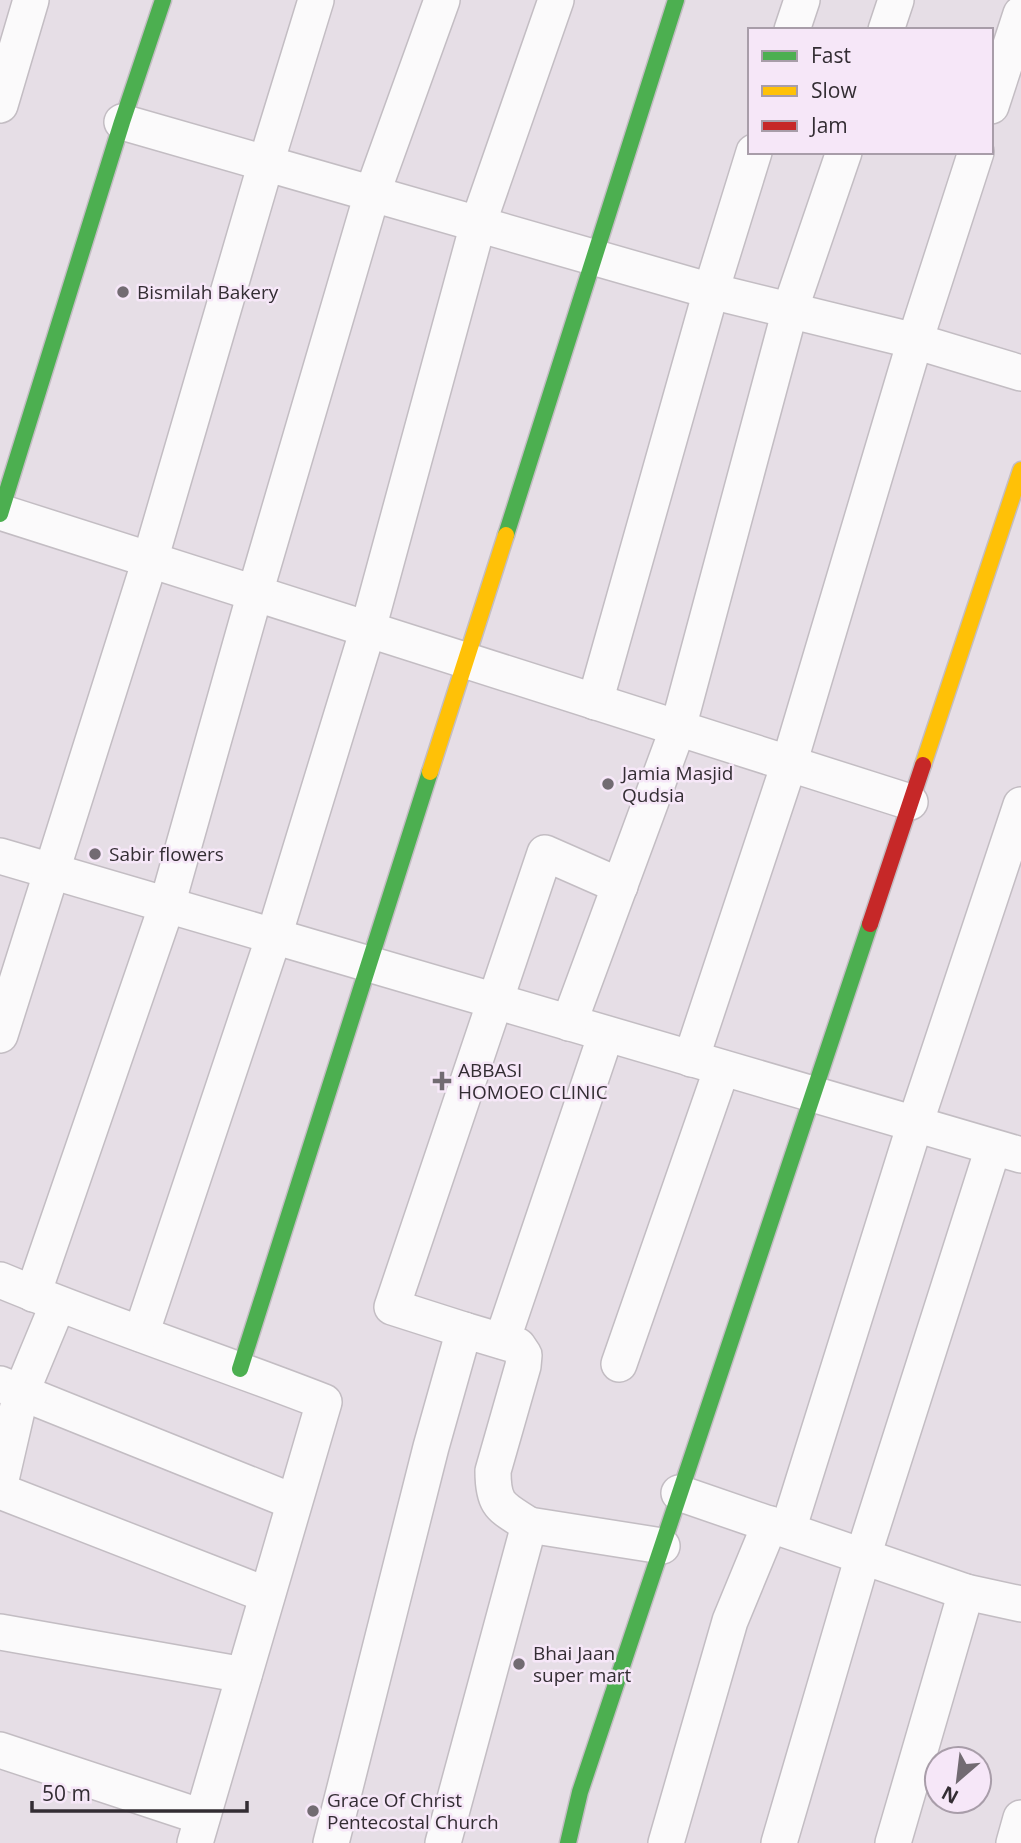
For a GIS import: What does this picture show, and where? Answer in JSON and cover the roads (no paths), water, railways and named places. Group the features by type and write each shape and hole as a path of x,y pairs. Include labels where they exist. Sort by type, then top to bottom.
{"street":[{"path":"1,97 31,0"},
{"path":"163,0 0,512 910,803"},
{"path":"0,1035 150,560 316,0"},
{"path":"0,1484 11,1389 46,1299 167,905 372,194 442,0"},
{"path":"141,1334 274,936 368,629 478,224 555,0"},
{"path":"240,1369 676,0"},
{"path":"793,28 802,0"},
{"path":"887,28 896,0"},
{"path":"993,100 1021,14"},
{"path":"122,122 711,290 915,341 1021,373"},
{"path":"595,702 711,290 753,154"},
{"path":"569,1023 678,728 790,310 843,154"},
{"path":"619,1364 789,764 915,341 975,154"},
{"path":"568,1843 579,1792 1021,470"},
{"path":"666,1843 730,1621 779,1527 1021,805"},
{"path":"620,886 545,853 392,1307 502,1340 518,1346 524,1354 523,1366 493,1471 493,1488 500,1506 529,1525 662,1546"},
{"path":"0,856 915,1124 1012,1147 863,1556 779,1843"},
{"path":"502,1340 606,1034"},
{"path":"0,1280 324,1402 198,1830 0,1750"},
{"path":"331,1843 431,1447 464,1330"},
{"path":"11,1389 294,1502"},
{"path":"0,1491 267,1595"},
{"path":"680,1493 967,1592 1021,1604"},
{"path":"443,1843 529,1525"},
{"path":"893,1843 967,1592"},
{"path":"0,1632 244,1675"},
{"path":"1014,1843 1021,1818"}],"place":[{"name":"Bismilah Bakery","path":"123,292"},
{"name":"Jamia Masjid Qudsia","path":"608,784"},
{"name":"Sabir flowers","path":"95,854"},
{"name":"ABBASI HOMOEO CLINIC","path":"442,1081"},
{"name":"Bhai Jaan super mart","path":"519,1664"},
{"name":"Grace Of Christ Pentecostal Church","path":"313,1811"}]}
